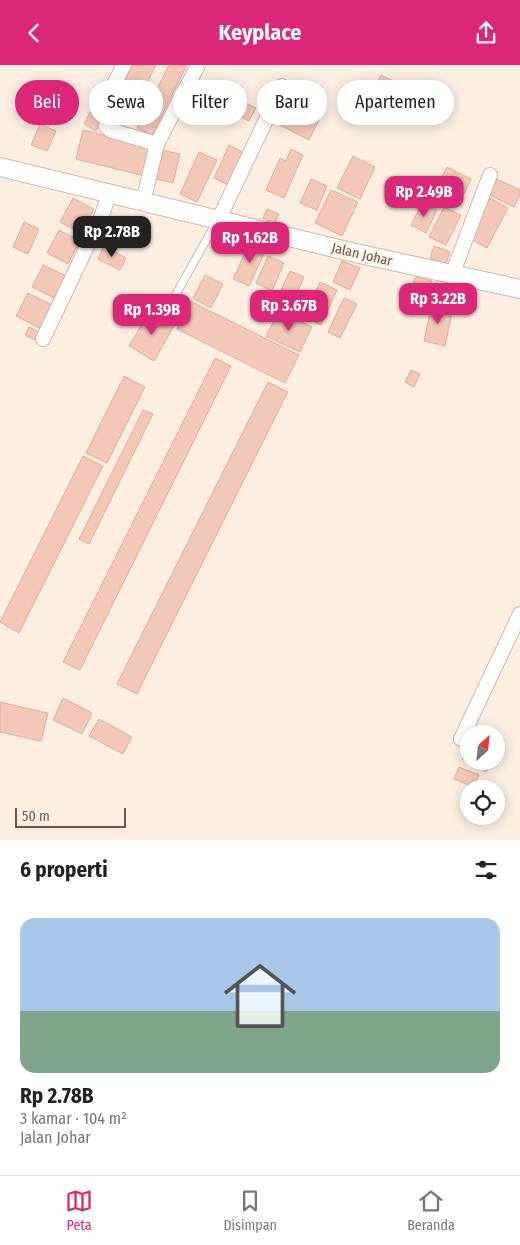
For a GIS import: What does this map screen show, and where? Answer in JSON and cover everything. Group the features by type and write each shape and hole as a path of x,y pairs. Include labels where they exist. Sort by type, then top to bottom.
{"street":[{"path":"124,65 100,111 108,117 106,127 110,130 158,144"},
{"path":"143,203 158,144 198,65"},
{"path":"218,221 264,125"},
{"name":"Jalan Johar","path":"0,167 218,221 520,289"},
{"path":"452,275 490,175"},
{"path":"43,339 109,194"},
{"path":"468,725 520,613"}],"lane":[{"path":"168,310 218,221"}],"building":[{"path":"129,65 156,65 149,80 122,80"},
{"path":"169,65 187,65 180,80 173,80 173,93 163,113 163,80 161,80"},
{"path":"381,75 391,80 378,80"},
{"path":"247,104 256,108 249,121 247,120"},
{"path":"89,114 89,125 99,125 96,131 84,124"},
{"path":"40,125 56,131 47,151 31,145"},
{"path":"139,125 157,125 152,135 137,128"},
{"path":"280,125 316,125 309,140"},
{"path":"83,130 153,147 145,176 76,159"},
{"path":"229,145 243,152 228,185 214,178"},
{"path":"291,149 303,155 284,198 266,190 280,158 286,161"},
{"path":"163,150 180,154 173,183 156,179"},
{"path":"199,152 217,160 197,202 180,194"},
{"path":"353,156 375,167 360,199 337,188"},
{"path":"447,167 471,179 464,194 439,182"},
{"path":"311,179 327,186 317,210 300,203"},
{"path":"497,179 520,190 520,195 514,207 489,195"},
{"path":"331,190 358,202 342,236 315,223"},
{"path":"73,198 94,209 81,233 60,222"},
{"path":"490,198 508,208 487,248 469,238"},
{"path":"422,203 437,210 426,233 411,225"},
{"path":"444,207 461,215 446,245 429,237"},
{"path":"267,209 279,214 274,224 263,218"},
{"path":"24,222 39,229 28,254 13,247"},
{"path":"59,230 80,241 68,264 47,253"},
{"path":"250,242 266,250 249,286 233,279"},
{"path":"104,246 126,258 120,270 98,259"},
{"path":"434,246 450,252 446,264 430,258"},
{"path":"268,256 284,263 272,291 256,283"},
{"path":"342,261 360,268 350,290 333,282"},
{"path":"43,265 66,276 54,298 32,287"},
{"path":"290,271 304,277 294,300 279,294"},
{"path":"205,275 223,284 211,308 193,298"},
{"path":"415,277 432,281 423,313 406,308"},
{"path":"320,282 337,290 321,325 304,317"},
{"path":"28,293 54,306 41,329 16,316"},
{"path":"344,298 357,304 340,338 328,332"},
{"path":"190,301 299,355 285,383 177,329"},
{"path":"432,303 453,308 445,346 424,341"},
{"path":"150,311 174,326 154,361 129,346"},
{"path":"279,311 312,327 300,352 266,336"},
{"path":"29,327 41,333 37,341 25,335"},
{"path":"215,358 231,366 80,670 63,662"},
{"path":"411,370 420,374 414,387 405,382"},
{"path":"124,376 145,387 107,463 86,453"},
{"path":"268,382 288,392 137,694 117,684"},
{"path":"143,410 153,414 89,544 79,539"},
{"path":"83,456 103,466 19,633 0,622"},
{"path":"63,698 92,713 82,734 53,720"},
{"path":"0,702 48,713 41,741 0,732"},
{"path":"99,719 132,737 123,754 89,736"},
{"path":"459,767 460,770 466,770 479,775 477,780 460,781 454,779"}]}
